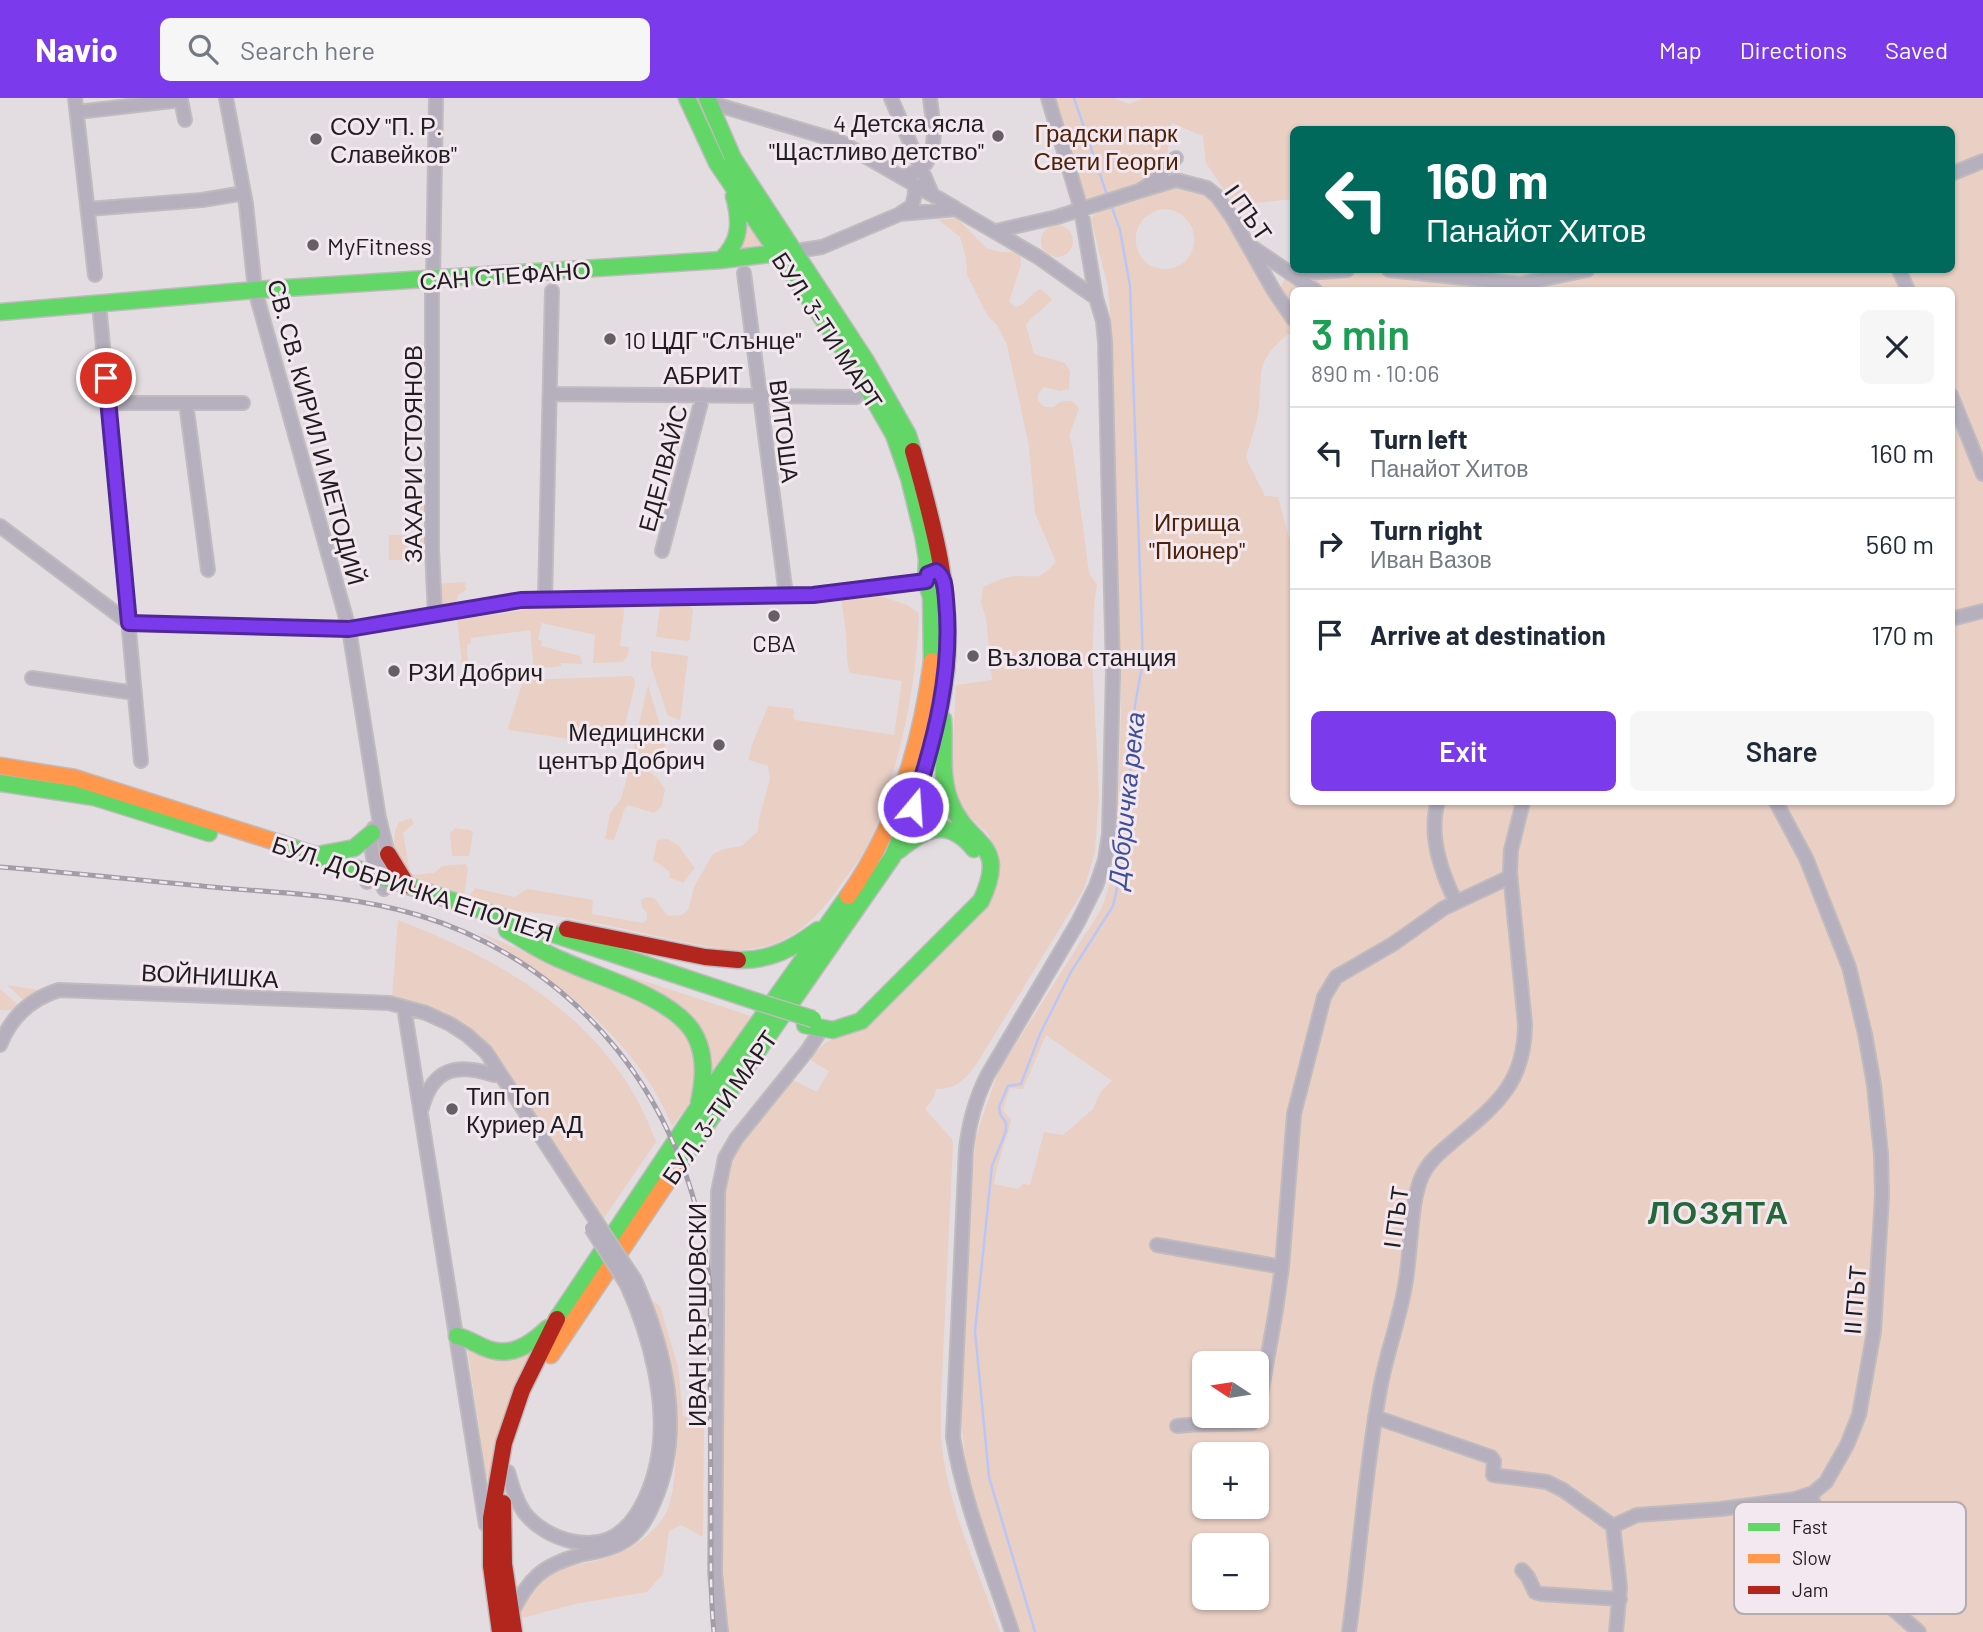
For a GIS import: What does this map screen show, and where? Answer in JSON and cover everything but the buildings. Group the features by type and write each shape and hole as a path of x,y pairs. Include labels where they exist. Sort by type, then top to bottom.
{"main road":[{"name":"БУЛ. 3-ТИ МАРТ","path":"514,1632 506,1589 502,1542 504,1497 514,1443 532,1391 557,1344 645,1213 893,856 913,807 942,705 947,660 947,612 933,581 909,478 894,435 854,365 717,163 688,98"},
{"name":"БУЛ. 3-ТИ МАРТ","path":"500,1632 490,1553 494,1492 509,1424 533,1366 558,1318 697,1110 861,878 879,847 913,757 927,700 932,660 933,581 937,537 908,435 866,360 733,158 707,100"},
{"path":"721,260 737,243 740,232 740,218 730,182"},
{"name":"САН СТЕФАНО","path":"0,312 255,290 432,287 796,251"},
{"path":"816,1024 840,1030 872,1013 981,901 987,891 991,877 989,854 984,844 956,813 947,790 942,705"},
{"name":"БУЛ. ДОБРИЧКА ЕПОПЕЯ","path":"0,765 75,778 316,855 376,882 407,885 508,925"},
{"name":"БУЛ. ДОБРИЧКА ЕПОПЕЯ","path":"0,783 94,797 376,882 816,1024"},
{"path":"316,855 354,849 375,825"},
{"path":"816,1024 842,1019 864,1007 973,894 981,873 977,853 955,832 934,828 925,830 893,856"},
{"path":"388,854 407,885"},
{"path":"508,925 555,926 710,959 744,962 788,950 806,940 836,914"},
{"path":"508,925 547,954 665,1007 682,1019 695,1035 704,1066 703,1087 697,1110"},
{"path":"457,1336 467,1336 496,1352 514,1352 532,1343 558,1318"}],"street":[{"name":"СВ. СВ. КИРИЛ И МЕТОДИЙ","path":"226,98 244,193 255,290 349,629 375,825"},
{"name":"ЗАХАРИ СТОЯНОВ","path":"435,615 432,549 432,287 436,98"},
{"path":"891,98 932,195"},
{"path":"908,181 927,163 932,145 934,130 930,98"},
{"path":"1012,1632 959,1475 953,1437 965,1149 976,1097 1078,922 1096,886 1107,847 1111,801 1113,672 1109,426 1103,321 1087,247 1086,207 1048,98"},
{"path":"95,275 76,105 181,100 185,120"},
{"path":"707,100 839,141 996,231 1096,298"},
{"path":"1139,191 1153,182 1176,158"},
{"path":"1955,172 1983,161"},
{"name":"І ПЪТ","path":"996,231 1176,180 1207,188 1224,206 1290,315"},
{"path":"900,214 912,206 915,194 908,181"},
{"path":"88,209 202,200 244,193"},
{"name":"САН СТЕФАНО","path":"796,251 822,247 900,214 956,209"},
{"path":"1248,244 1290,272"},
{"name":"ВИТОША","path":"744,273 786,595"},
{"path":"1293,274 1306,273"},
{"path":"1417,273 1520,284 1573,273"},
{"path":"1293,274 1311,287"},
{"path":"545,600 552,291"},
{"path":"99,303 141,761"},
{"name":"АБРИТ","path":"550,394 856,397"},
{"name":"ЕДЕЛВАЙС","path":"662,551 703,396"},
{"path":"108,402 243,403"},
{"path":"186,403 208,570"},
{"path":"1955,405 1983,474"},
{"path":"0,526 129,623 349,629 521,600 813,595 933,581"},
{"path":"1955,618 1983,611"},
{"path":"32,678 135,693"},
{"path":"1437,805 1434,824 1436,844 1449,889 1456,902"},
{"name":"І ПЪТ","path":"1349,1632 1375,1417 1405,1288 1421,1178 1437,1154 1500,1098 1521,1062 1525,1046 1510,877 1511,850 1522,805"},
{"name":"ІІ ПЪТ","path":"1778,805 1806,858 1849,967 1873,1077 1881,1154 1882,1195 1874,1331 1859,1415 1847,1445 1826,1482 1810,1494"},
{"path":"375,825 388,854 376,882"},
{"path":"375,825 376,882"},
{"path":"1178,1426 1254,1421 1282,1267 1294,1114 1329,985 1336,977 1456,902 1510,877"},
{"name":"ВОЙНИШКА","path":"0,1045 17,1014 37,999 59,990 389,1003 440,1020"},
{"path":"404,1007 490,1553"},
{"path":"440,1020 472,1046 494,1075 631,1282 659,1342 666,1385 670,1438 668,1461 662,1485 651,1510 632,1536 611,1548 552,1564 532,1579 511,1615"},
{"path":"440,1020 467,1035 493,1061 594,1226"},
{"name":"ИВАН КЪРШОВСКИ","path":"721,1632 715,1573 718,1192 725,1158 736,1139 807,1051 816,1024"},
{"path":"421,1111 429,1087 447,1071 472,1068 494,1075"},
{"path":"1157,1245 1282,1267"},
{"path":"508,1472 525,1513 544,1530 566,1540 580,1542 607,1538 624,1529 636,1513 651,1483 660,1438 658,1399 649,1341 631,1282"},
{"path":"1375,1417 1491,1457 1494,1461 1493,1475 1547,1482 1563,1490 1613,1526 1620,1599 1616,1632"},
{"path":"1773,1502 1810,1494 1813,1502"},
{"path":"1613,1526 1637,1515 1734,1507"},
{"path":"1522,1570 1535,1592 1541,1594 1620,1599"},
{"path":"1899,1614 1919,1632"}],"green space":[{"name":"Градски парк Свети Георги","path":"1044,98 1114,98 1129,104 1144,98 1983,98 1983,156 1955,166 1955,126 1290,126 1290,199 1234,205 1206,163 1203,136 1172,123 1166,158 1148,180 1125,191 1075,203"},
{"name":"Игрища \"Пионер\"","path":"1983,167 1983,1632 1019,1632 1005,1600 967,1475 961,1422 972,1181 976,1136 998,1072 1102,908 1113,874 1117,840 1121,710 1113,350 1108,287 1091,219 1093,216 1107,208 1157,191 1177,189 1193,191 1207,197 1230,221 1290,324 1290,335 1278,343 1263,365 1257,418 1246,458 1265,496 1278,497 1290,540 1290,805 1955,805 1955,287 1290,287 1290,307 1278,292 1290,270 1290,273 1955,273 1955,179","holes":["1165,209 1178,213 1193,229 1192,251 1187,260 1178,266 1165,269 1152,267 1143,260 1138,251 1137,230 1143,220 1152,213","1046,1035 1112,1081 1101,1091 1093,1109 1063,1135 1044,1132 1030,1185 1023,1184 1018,1189 994,1184 1011,1120 1003,1110 1010,1088 1023,1089"]},
{"path":"957,218 986,248 1000,252 1020,252 1021,265 1009,302 1016,307 1041,289 1052,299 1026,325 1034,354 1065,363 1070,371 1069,389 1060,391 1044,387 1038,394 1038,400 1044,407 1072,401 1079,408 1069,437 1089,573 1097,585 1092,654 1099,795 1095,851 1084,889 976,1065 959,1083 936,1089 934,1097 925,1109 952,1139 953,1146 941,1399 944,1462 964,1536 1000,1632 727,1632 721,1573 724,1175 739,1142 791,1079 817,1092 829,1071 809,1059 824,1044 866,1026 986,906 996,851 988,834 962,809 951,777 956,685 992,680 986,618 981,603 983,587 1007,577 1041,575 1056,562 1035,513 1029,446 1007,345 997,325 987,315 967,275 960,237 939,220"},
{"path":"748,223 766,248 738,250"},
{"path":"1057,225 1068,230 1073,241 1068,252 1057,257 1046,252 1041,241 1046,230"},
{"path":"408,498 428,498 428,514 408,514"},
{"path":"389,535 426,535 426,559 389,560"},
{"path":"465,582 466,590 458,595 455,604 439,606 438,584"},
{"path":"876,594 907,605 919,613 913,681 900,748 879,818 866,848 831,898 795,933 766,946 729,950 560,916 500,909 483,905 470,895 475,888 515,897 527,889 593,900 592,914 643,923 647,919 647,913 641,900 646,897 654,898 668,916 682,915 688,910 694,887 713,854 742,846 758,831 770,779 768,766 749,760 751,747 768,706 794,709 795,720 894,735 902,681 850,673 848,664 842,599"},
{"path":"625,603 620,646 629,647 623,662 593,663 595,635 542,623 538,639 542,641 541,646 580,656 583,664 561,663 561,666 534,669 530,630 471,638 471,643 467,645 468,667 473,668 478,680 468,681 463,673 457,620 532,609"},
{"path":"690,606 693,610 690,640 656,637 660,607"},
{"path":"651,651 688,656 680,720 668,716 651,666"},
{"path":"630,676 634,678 635,684 621,743 617,746 508,728 523,681"},
{"path":"648,685 660,725 656,731 638,728"},
{"path":"667,730 671,731 661,756 672,761 665,765 634,751 635,740 660,740"},
{"path":"630,767 647,770 665,789 662,806 654,813 628,805 614,840 605,839 610,813 621,799"},
{"path":"411,818 414,823 403,833 410,873 434,873 442,866 466,864 468,868 464,895 411,880 396,852 394,838 399,822"},
{"path":"455,828 473,833 469,856 452,856 450,834"},
{"path":"668,839 678,845 695,868 683,883 670,878 669,871 653,860 657,840"},
{"path":"398,920 479,956 517,978 553,1003 585,1031 614,1064 638,1101 656,1142 602,1221 496,1054 466,1027 444,1012 392,997"},
{"path":"479,932 662,1012 683,1029 694,1050 696,1086 687,1107 672,1126 657,1094 637,1065 591,1014 537,971"},
{"path":"553,951 751,1016 710,1079 705,1037"},
{"path":"7,985 39,990 23,1000"},
{"path":"0,989 18,1005 11,1010 0,1010"},
{"path":"652,1300 660,1306 678,1367 683,1416 704,1421 703,1537 681,1525 669,1531 663,1574 647,1592 575,1604 519,1619 528,1598 548,1574 626,1550 653,1530 667,1511 675,1469 675,1403 669,1363"},
{"path":"467,1346 533,1351 496,1449 489,1479 486,1475"}],"waterway":[{"name":"Добричка река","path":"1074,98 1107,195"},
{"name":"Добричка река","path":"1035,1632 989,1477 975,1331 992,1166 1006,1131 1006,1123 999,1107 1008,1086 1021,1084 1040,1034 1071,972 1113,906 1124,857 1135,705 1143,661 1130,286 1120,230 1111,205"}],"railway":[{"path":"0,867 321,896 370,903 418,915 476,937 529,968 575,1005 616,1048 650,1097 677,1151 696,1208 708,1269 711,1578 714,1632"}],"traffic: fast":[{"path":"687,98 717,163 854,365 894,435 909,478 923,535 927,559 926,581 931,597 932,661"},
{"path":"707,98 733,158 866,361 908,435 913,451"},
{"path":"721,260 728,253 738,231 734,196"},
{"path":"0,312 255,290 721,260 785,252"},
{"path":"677,1167 893,856 926,766 946,672"},
{"path":"805,1025 833,1030 861,1021 981,901 989,881 989,855 958,816 950,801 944,771 943,719"},
{"path":"0,783 94,797 209,833"},
{"path":"898,851 918,836 936,829 955,833 974,849"},
{"path":"322,854 354,848 372,833"},
{"path":"279,843 755,1001"},
{"path":"557,1319 697,1109 848,896"},
{"path":"507,930 556,958 630,988 676,1014 694,1033 701,1052 703,1072 699,1102"},
{"path":"738,960 771,956 818,930"},
{"path":"755,1001 813,1019"},
{"path":"457,1336 501,1352 526,1345 548,1328"}],"traffic: slow":[{"path":"848,896 880,842 904,784 914,754 932,661"},
{"path":"0,766 75,778 279,843"},
{"path":"551,1355 677,1167"}],"traffic: jam":[{"path":"913,451 940,560 947,616 946,672"},
{"path":"388,854 407,885"},
{"path":"567,929 705,957 738,960"},
{"path":"500,1632 491,1566 491,1518 504,1443 522,1390 557,1319"},
{"path":"503,1503 504,1564 514,1632"}],"place":[{"name":"4 Детска ясла \"Щастливо детство\"","path":"998,136"},
{"name":"СОУ \"П. Р. Славейков\"","path":"316,139"},
{"name":"MyFitness","path":"313,245"},
{"name":"10 ЦДГ \"Слънце\"","path":"610,339"},
{"name":"CBA","path":"774,616"},
{"name":"Възлова станция","path":"973,656"},
{"name":"РЗИ Добрич","path":"394,671"},
{"name":"Медицински център Добрич","path":"719,745"},
{"name":"Тип Топ Куриер АД","path":"452,1109"}],"district":[{"name":"ЛОЗЯТА","path":"1719,1211"}],"route":[{"path":"106,378 129,623 349,629 521,600 813,595 926,581 928,574 936,571 940,573 944,579 947,612 947,660 942,705 913,807"}]}
